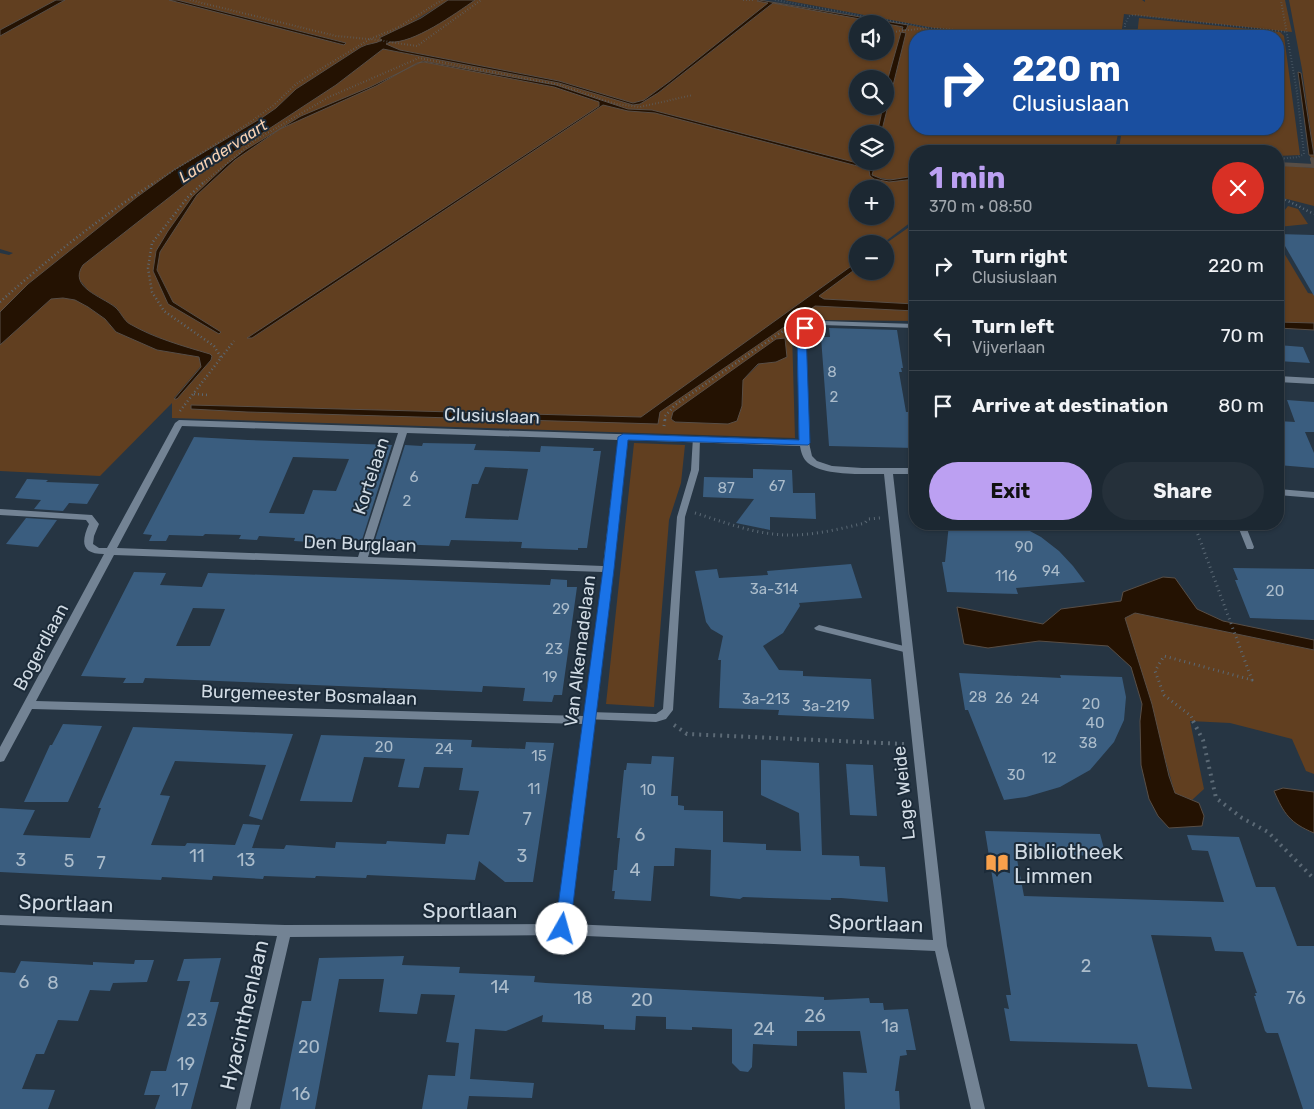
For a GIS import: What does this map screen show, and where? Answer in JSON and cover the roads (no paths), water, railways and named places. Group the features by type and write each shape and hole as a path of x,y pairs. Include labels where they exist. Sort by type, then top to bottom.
{"street":[{"path":"909,326 815,323 801,332 805,454 818,466 825,468 909,471"},
{"path":"1284,378 1314,381"},
{"name":"Clusiuslaan","path":"180,424 804,443"},
{"name":"Bogerdlaan","path":"0,758 180,424"},
{"name":"Kortelaan","path":"362,561 403,430"},
{"name":"Van Alkemadelaan","path":"562,929 623,437"},
{"name":"Lage Weide","path":"888,470 940,946 978,1109"},
{"path":"1284,492 1314,495"},
{"path":"0,512 89,517 94,524 87,539 88,544 94,550 110,552"},
{"name":"Den Burglaan","path":"110,552 608,569"},
{"name":"Burgemeester Bosmalaan","path":"29,704 589,718"},
{"name":"Sportlaan","path":"0,920 285,931 562,929 940,946"},
{"name":"Hyacinthenlaan","path":"243,1109 285,931"}],"lane":[{"path":"589,718 656,718 662,716 669,706 682,509 695,470 696,439"},
{"path":"1243,530 1250,547"},
{"path":"819,628 908,650"}],"water":[{"path":"56,0 65,0 0,36 0,30"},
{"path":"169,0 177,0 346,43 344,45"},
{"name":"Laandervaart","path":"448,0 475,0 422,33 386,44 400,50 559,81 633,103 644,100 670,81 768,3 757,1 759,0 849,15 849,17 773,3 658,93 640,104 633,105 559,83 383,49 336,85 194,178 83,265 79,273 83,285 115,307 128,323 159,338 212,356 211,360 177,399 174,399 201,367 199,357 157,350 116,332 105,319 75,300 51,299 0,345 0,312 28,284 137,197 174,170 263,117 276,108 296,89 361,47 380,41 382,40 379,38 421,18"},
{"path":"894,23 908,25 906,30 902,30 903,27 894,25"},
{"path":"901,32 906,33 894,81 894,70 890,70"},
{"path":"423,61 556,85 628,109 652,110 849,161 849,164 655,113 628,111 603,105 252,338 247,338 599,106 599,102 554,87 424,62 420,63"},
{"path":"404,71 376,86 280,129 235,160 197,195 160,252 157,270 173,302 221,332 219,334 168,304 153,271 156,251 192,197 245,150 301,116"},
{"path":"1298,72 1301,73 1314,155 1309,155"},
{"path":"881,115 886,115 883,125 879,125"},
{"path":"869,170 873,170 872,175 890,180 874,179 870,176"},
{"path":"909,177 909,180 894,181 890,180"},
{"path":"849,268 849,274 819,296 824,299 909,304 909,311 815,306 660,412 658,424 247,412 191,409 191,405 641,417"},
{"path":"1284,322 1314,323 1314,330 1284,328"},
{"path":"785,338 787,357 776,362 758,364 743,380 742,406 737,421 728,424 675,422 671,419 673,412 776,339"},
{"path":"1163,577 1175,578 1197,609 1223,621 1314,640 1314,650 1135,613 1125,618 1152,704 1169,776 1175,793 1199,803 1204,816 1202,826 1169,828 1158,816 1149,799 1141,765 1140,721 1142,704 1131,667 1108,646 1039,641 988,648 964,644 957,607 1043,624 1061,609 1121,601 1123,592"},
{"path":"1283,788 1314,792 1314,833 1293,821 1285,812 1274,791"}],"waterway":[{"path":"1284,164 1314,166 1312,159"}],"place":[{"name":"Bibliotheek Limmen","path":"997,863"}]}
